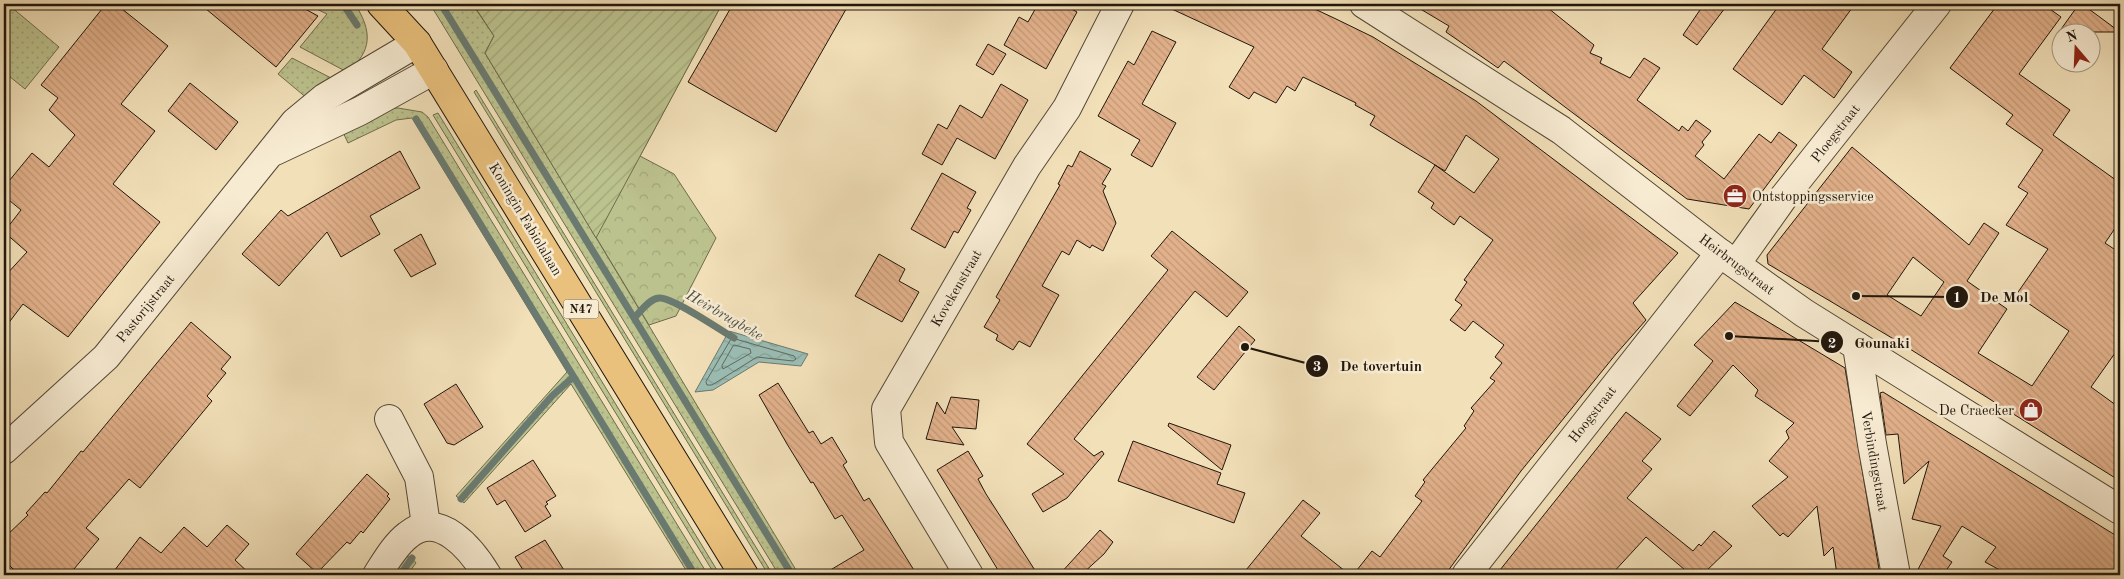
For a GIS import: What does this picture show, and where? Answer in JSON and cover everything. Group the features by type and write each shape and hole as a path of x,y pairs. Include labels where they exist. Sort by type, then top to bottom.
{"main road":[{"name":"Koningin Fabiolalaan","path":"382,4 417,42"},
{"name":"Koningin Fabiolalaan","path":"403,4 417,42 744,575"}],"street":[{"name":"Kovekenstraat","path":"969,575 889,442 886,409 1027,166 1067,108 1120,4"},
{"name":"Heirbrugstraat","path":"1364,4 1561,130 1728,258 1804,313 2120,510"},
{"name":"Ploegstraat","path":"1728,258 1783,198 1937,4"},
{"name":"Pastorijstraat","path":"4,450 106,357 295,122 324,98 417,42"},
{"name":"Pastorijstraat","path":"271,152 360,112 434,70"},
{"name":"Hoogstraat","path":"1466,575 1728,258"},
{"name":"Verbindingstraat","path":"1856,346 1896,575"},
{"path":"389,419 419,477 426,526"},
{"path":"378,575 394,548 409,534 426,526 444,529 458,539 478,560 487,575"}],"green space":[{"path":"4,4 11,4 10,6 59,47 25,89 4,72"},
{"path":"306,4 355,4 365,23 367,40 362,56 347,72 300,47 327,14"},
{"path":"430,4 480,4 475,8 494,36 485,53 799,575 779,575"},
{"path":"482,4 722,4 596,238 485,53 494,36 475,7"},
{"path":"722,4 640,156 674,174 716,238 676,316 649,325 485,53 494,36"},
{"path":"292,58 335,80 308,99 278,74"},
{"path":"476,90 773,575 769,575 763,566 474,92"},
{"path":"398,108 422,112 428,117 708,575 689,575 571,384 464,503 456,496 567,372 412,118 396,120 348,143 341,128 382,109"},
{"path":"438,113 720,575 715,575 433,115"},
{"path":"403,555 412,558 416,563 407,575 390,575"}],"water":[{"path":"729,331 808,354 801,366 759,362 713,390 695,392"}],"building":[{"path":"106,4 116,4 168,46 121,104 155,131 113,184 160,222 68,337 23,304 4,329 4,277 27,252 4,232 21,210 4,196 4,187 32,153 49,167 75,135 49,110 58,98 41,85"},
{"path":"200,4 296,4 318,16 276,67"},
{"path":"733,4 849,4 776,132 688,82"},
{"path":"1038,4 1062,4 1077,12 1046,69 1004,45 1019,17 1028,22"},
{"path":"1161,4 1304,4 1334,18 1373,37 1476,101 1678,253 1633,303 1646,320 1521,471 1445,575 1353,575 1372,551 1380,557 1422,501 1415,496 1425,482 1423,480 1466,428 1464,426 1474,411 1471,408 1495,381 1490,378 1502,363 1495,357 1504,345 1473,321 1465,331 1450,320 1462,305 1455,300 1467,282 1464,280 1493,240 1460,216 1454,225 1431,208 1434,203 1418,192 1435,165 1474,193 1499,159 1466,135 1445,171 1370,125 1375,116 1355,105 1356,103 1303,77 1295,91 1287,86 1276,103 1254,92 1249,99 1229,87 1254,47"},
{"path":"1412,4 1543,4 1594,45 1590,53 1602,58 1600,63 1630,78 1644,58 1660,68 1637,100 1679,131 1682,126 1688,131 1696,120 1711,131 1702,142 1704,145 1695,156 1724,179 1759,134 1771,143 1779,132 1797,145 1749,209 1687,199 1504,61 1498,68 1446,32 1449,26"},
{"path":"1704,4 1728,4 1697,45 1683,35"},
{"path":"1780,4 1855,4 1822,49 1852,72 1834,98 1804,75 1782,105 1733,69"},
{"path":"1998,4 2043,4 2061,17 2057,22 2052,22 2052,29 2019,74 2070,110 2053,135 2120,183 2120,221 2105,243 2120,253 2120,346 2091,387 2120,408 2120,481 1902,344 1768,264 1767,255 1852,147 1969,245 1984,223 1999,233 1967,281 2007,309 1978,353 2032,386 2069,331 2016,295 2048,249 2006,225 2028,193 2018,187 2043,150 2006,124 2013,115 1950,68","holes":["1913,257 1944,282 1921,316 1887,295"]},
{"path":"2079,4 2082,4 2120,32 2102,32 2102,22 2066,22"},
{"path":"1152,31 1176,42 1142,104 1176,123 1152,167 1131,155 1140,140 1098,116 1128,61 1134,65"},
{"path":"988,44 1006,54 993,75 976,65"},
{"path":"190,83 238,122 216,150 168,111"},
{"path":"1001,84 1028,100 995,159 957,138 942,165 922,154 938,124 947,129 960,105 982,118"},
{"path":"400,151 420,188 370,216 380,234 341,257 327,232 279,286 242,254 281,210 288,216"},
{"path":"1080,151 1111,169 1102,184 1106,186 1103,191 1116,223 1103,251 1092,245 1090,248 1077,240 1069,255 1062,251 1042,286 1059,295 1030,347 1019,341 1013,350 996,340 998,335 984,327 1000,300 996,297 1060,185 1058,184 1068,165 1072,167"},
{"path":"942,173 976,192 967,208 971,210 958,233 954,231 945,248 911,229"},
{"path":"1172,231 1248,292 1227,317 1195,291 1074,439 1094,456 1102,451 1104,454 1067,498 1043,512 1032,494 1064,474 1027,444 1168,270 1151,256"},
{"path":"421,234 436,264 411,277 394,250"},
{"path":"879,254 905,269 899,281 919,292 902,322 855,296"},
{"path":"1735,302 1845,368 1880,575 1837,575 1833,547 1824,556 1817,506 1788,537 1783,533 1780,536 1752,506 1788,477 1769,461 1789,438 1786,431 1794,423 1755,396 1758,390 1733,365 1690,416 1677,406 1713,361 1694,345"},
{"path":"191,322 231,357 221,369 226,373 207,396 212,401 140,488 129,479 86,528 99,539 69,575 19,575 4,560 4,538 28,515 26,513 45,492 47,493 81,451 83,452"},
{"path":"1239,326 1255,340 1214,390 1197,377"},
{"path":"778,383 809,433 813,431 821,444 832,437 847,462 843,465 864,501 869,498 917,575 822,575 864,550 842,515 835,519 787,444 759,395"},
{"path":"456,384 483,427 454,445 447,443 424,404"},
{"path":"1883,392 2120,538 2120,575 2009,575 1985,562 1996,547 1962,526 1943,556 1952,562 1943,575 1915,575 1941,526 1912,519 1929,461 1904,484 1898,434 1886,435 1880,393"},
{"path":"951,397 979,400 976,429 952,427 964,445 926,439 937,402 945,414"},
{"path":"1626,412 1661,439 1642,461 1652,469 1627,498 1693,551 1699,544 1701,546 1714,531 1732,546 1702,575 1691,575 1646,537 1611,575 1496,575"},
{"path":"1169,423 1231,445 1222,470 1168,426"},
{"path":"1133,441 1221,473 1217,484 1245,493 1234,523 1118,481"},
{"path":"968,451 983,476 978,479 986,494 1038,575 1001,575 937,470"},
{"path":"533,460 556,496 546,502 548,504 545,506 551,516 525,532 505,500 497,505 487,488"},
{"path":"367,474 389,494 387,496 390,499 363,533 361,531 350,544 347,542 317,573 296,554"},
{"path":"1303,500 1320,513 1301,536 1350,575 1242,575"},
{"path":"227,525 249,544 235,560 251,575 111,575 140,537 161,553 184,527 207,547"},
{"path":"1100,530 1113,542 1104,554 1081,575 1059,575"},
{"path":"545,540 567,575 526,575 515,557"}],"waterway":[{"path":"343,4 357,25"},
{"path":"441,4 792,575"},
{"path":"416,119 695,575"},
{"name":"Heirbrugbeke","path":"635,317 655,299 665,299 674,302 734,338"},
{"name":"Heirbrugbeke","path":"461,499 552,396 573,377"},
{"name":"Heirbrugbeke","path":"400,575 412,558"}],"place":[{"name":"Ontstoppingsservice","path":"1735,196"},
{"name":"De Mol","path":"1856,296"},
{"name":"Gounaki","path":"1729,336"},
{"name":"De tovertuin","path":"1245,347"},
{"name":"De Craecker","path":"2031,410"}]}
